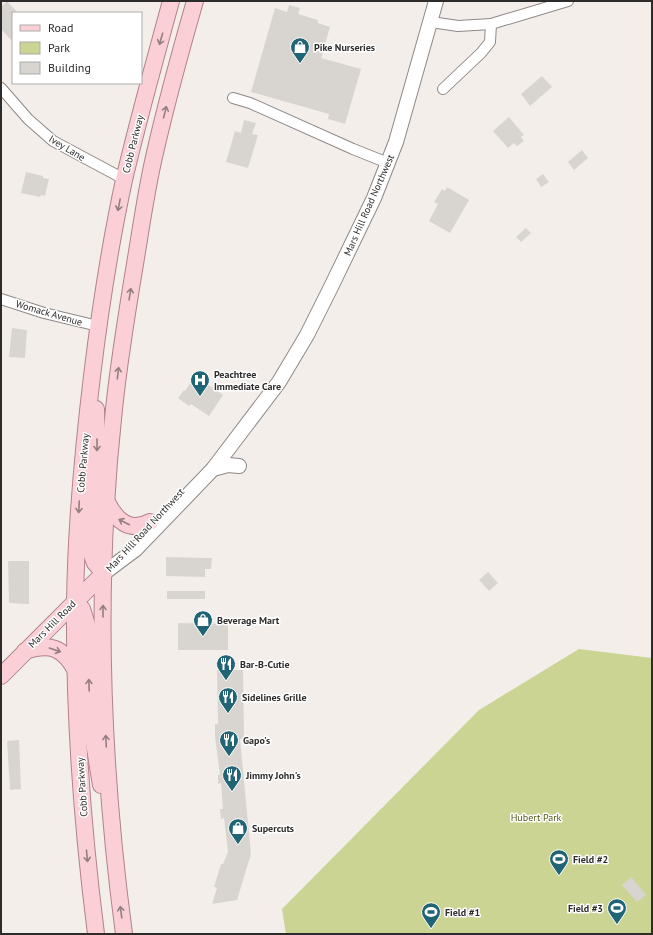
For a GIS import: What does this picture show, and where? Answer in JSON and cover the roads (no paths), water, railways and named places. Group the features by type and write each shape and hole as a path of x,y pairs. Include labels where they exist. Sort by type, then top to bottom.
{"main road":[{"name":"Cobb Parkway","path":"96,934 87,860 80,766 76,672 75,601 81,478 98,326 124,179 171,1"},
{"path":"124,934 112,828 104,695 104,573 107,502 119,364 140,232 164,115 195,1"},
{"path":"92,378 97,430 90,550 95,563 104,573"},
{"path":"107,502 112,512 122,522 134,526 140,526 150,522"},
{"name":"Mars Hill Road","path":"1,676 104,573"},
{"path":"75,601 82,609 87,624 90,724 98,770 112,828"},
{"path":"25,651 41,647 59,650 69,660 76,672"}],"street":[{"name":"Mars Hill Road Northwest","path":"104,573 136,549 213,469 269,397 298,352 374,198 388,163 396,142 436,1"},
{"path":"431,22 458,26 491,24 568,1"},
{"path":"443,89 481,53 490,42 491,24"},
{"name":"Ivey Lane","path":"1,88 28,119 53,141 124,179"},
{"path":"233,98 250,103 388,163"},
{"name":"Womack Avenue","path":"1,299 44,313 98,326"},
{"name":"Mars Hill Road Northwest","path":"104,573 130,543 194,478 225,452"},
{"path":"213,469 228,465 239,466"}],"place":[{"name":"Pike Nurseries","path":"300,64"},
{"name":"Peachtree Immediate Care","path":"200,397"},
{"name":"Beverage Mart","path":"203,637"},
{"name":"Bar-B-Cutie","path":"226,681"},
{"name":"Sidelines Grille","path":"228,714"},
{"name":"Gapo's","path":"229,757"},
{"name":"Jimmy John's","path":"232,792"},
{"name":"Supercuts","path":"238,845"},
{"name":"Field #2","path":"559,876"},
{"name":"Field #3","path":"617,925"},
{"name":"Field #1","path":"431,929"}],"park label":[{"name":"Hubert Park","path":"536,817"}]}
